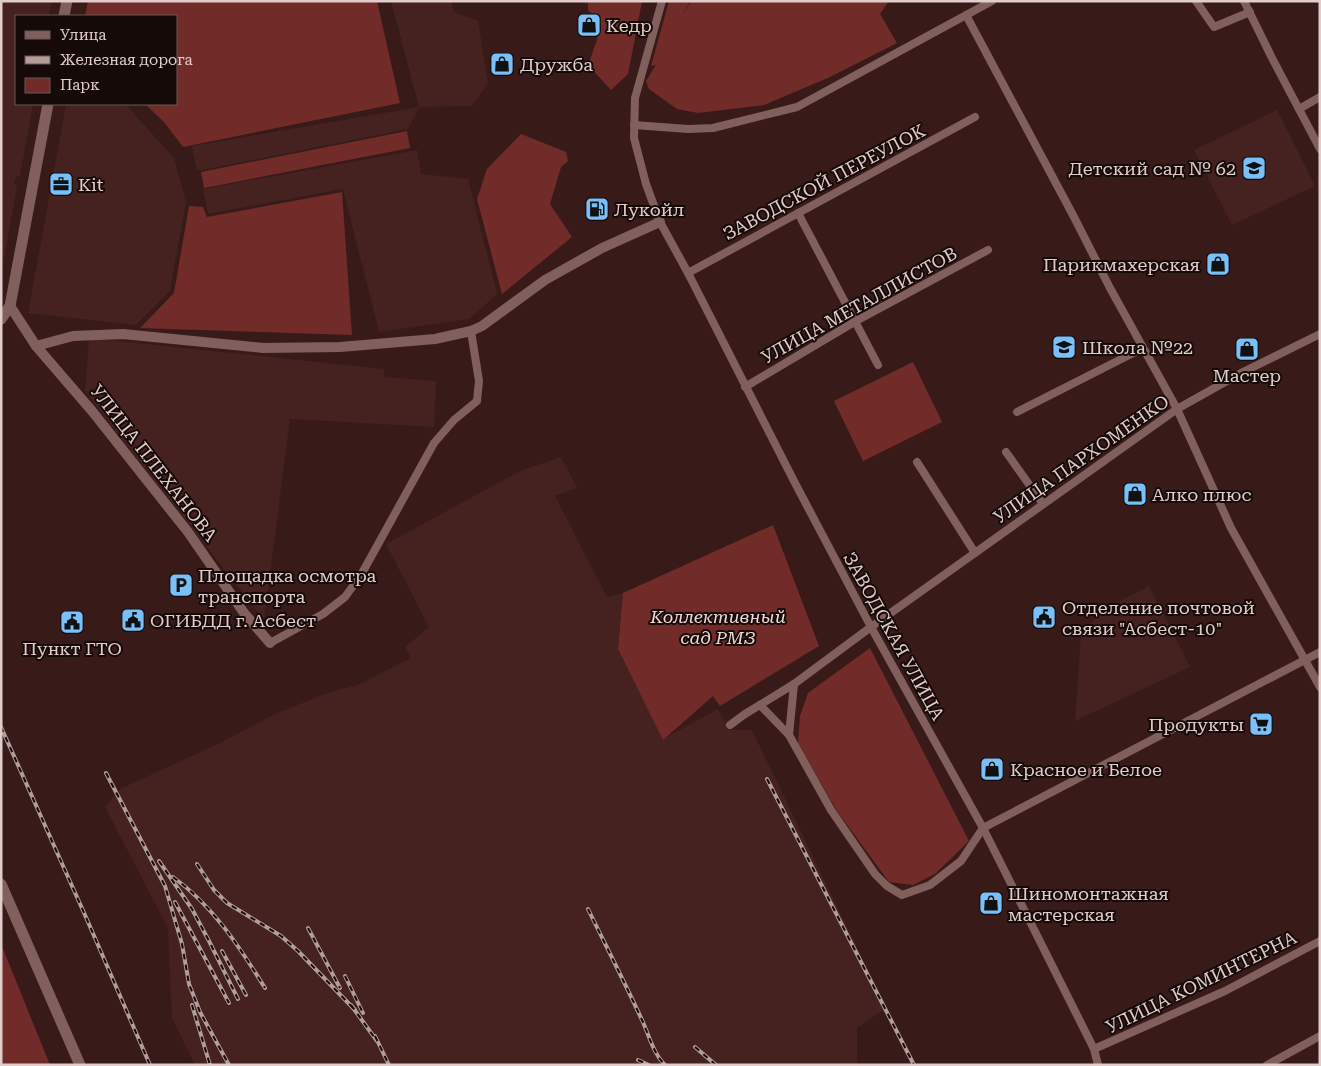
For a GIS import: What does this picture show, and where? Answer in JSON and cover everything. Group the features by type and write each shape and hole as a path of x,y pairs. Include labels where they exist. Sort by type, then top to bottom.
{"main road":[{"path":"64,15 67,1"},
{"path":"1,319 10,306 48,105"},
{"path":"1,884 80,1065"}],"street":[{"name":"ЗАВОДСКАЯ УЛИЦА","path":"662,1 635,98 634,125 634,138 640,164 660,222 871,627 983,828 1094,1050 1098,1065"},
{"path":"634,125 688,130 713,128 797,108 992,1"},
{"path":"1196,1 1214,27 1250,12"},
{"path":"1244,1 1320,149"},
{"path":"966,15 1177,409 1231,528 1320,688"},
{"path":"1299,109 1320,97"},
{"name":"ЗАВОДСКОЙ ПЕРЕУЛОК","path":"688,273 975,117"},
{"path":"798,213 878,365"},
{"path":"36,346 73,336 123,334 263,348 340,347 436,339 471,331 482,326 545,280 602,248 660,222"},
{"name":"УЛИЦА МЕТАЛЛИСТОВ","path":"745,387 856,321 988,250"},
{"name":"УЛИЦА ПЛЕХАНОВА","path":"10,306 36,346 92,411 188,532 244,613 270,643"},
{"path":"270,643 323,614 346,597 366,567 434,443 454,420 477,401 479,381 471,331"},
{"name":"УЛИЦА ПАРХОМЕНКО","path":"730,725 794,684 975,552 1177,409 1243,372 1320,334"},
{"path":"1017,412 1143,348"},
{"path":"1006,452 1043,504"},
{"path":"917,462 975,552"},
{"path":"760,705 789,735 831,810 875,874 887,886 902,895 930,885 961,861 983,828 1320,652"},
{"path":"789,735 794,684"},
{"name":"УЛИЦА КОМИНТЕРНА","path":"1094,1050 1225,991 1320,941"},
{"path":"1267,1065 1320,1036"}],"shaded area":[{"path":"1,1 52,1 49,15 15,15 15,105 33,105 20,176 16,177 14,183 17,188 4,258 1,257"},
{"path":"391,1 451,1 454,12 478,21 488,83 472,106 419,107"},
{"path":"66,105 126,105 174,158 186,202 170,291 136,325 28,313"},
{"path":"419,107 408,129 197,171 192,146"},
{"name":"Детский сад № 62","path":"1277,110 1315,186 1232,225 1194,150"},
{"path":"417,150 421,174 468,179 497,294 469,319 379,332 343,189 208,214 203,189"},
{"path":"89,338 384,369 384,377 436,381 434,427 290,419 264,620 85,391"},
{"path":"561,457 577,488 555,496 607,597 623,593 618,649 663,739 718,709 729,730 752,730 886,1008 857,1028 857,1065 195,1065 172,1018 168,928 105,807 120,789 222,742 275,714 330,692 358,685 411,658 405,647 429,627 386,544 520,471"},
{"path":"1149,586 1190,667 1075,721 1081,633 1103,610"}],"green space":[{"path":"88,1 377,1 400,103 183,147 164,122 146,105 178,105 178,15 85,15"},
{"path":"588,1 642,1 628,74 611,90 589,66 598,31 594,17 588,10"},
{"path":"669,1 690,1 682,17 691,1 889,1 880,14 897,43 830,77 764,105 698,113 677,109 649,89 646,81 656,65 651,66"},
{"path":"407,131 410,148 204,188 201,172"},
{"path":"521,134 566,152 568,161 561,167 550,204 572,237 502,294 477,199 487,169"},
{"path":"342,192 352,335 140,328 174,293 189,206 203,207 207,217"},
{"path":"913,362 942,422 863,461 834,401"},
{"name":"Коллективный сад РМЗ","path":"773,525 819,646 720,706 713,696 663,740 618,649 623,593"},
{"path":"870,648 969,841 935,874 913,885 889,882 837,811 798,743 800,716 808,693"},
{"path":"1,944 50,1065 1,1065"}],"railway":[{"path":"1,727 150,1065"},
{"path":"106,773 165,886 182,944 189,984 200,1012 229,1065"},
{"path":"767,779 914,1065"},
{"path":"159,861 192,909 238,999"},
{"path":"197,864 214,890 227,903 281,936 355,1010"},
{"path":"173,877 213,914 235,942 265,988"},
{"path":"175,902 229,1003"},
{"path":"588,909 636,1006 654,1049 665,1065"},
{"path":"308,928 340,988"},
{"path":"222,951 246,995"},
{"path":"345,976 363,1013"},
{"path":"192,1005 210,1065"},
{"path":"351,1005 377,1041"},
{"path":"375,1036 389,1065"},
{"path":"695,1047 716,1065"},
{"path":"638,1060 649,1065"}],"place":[{"name":"Кедр","path":"589,25"},
{"name":"Дружба","path":"502,64"},
{"name":"Детский сад № 62","path":"1254,168"},
{"name":"Kit","path":"61,184"},
{"name":"Лукойл","path":"597,209"},
{"name":"Парикмахерская","path":"1218,264"},
{"name":"Школа №22","path":"1064,347"},
{"name":"Мастер","path":"1247,349"},
{"name":"Алко плюс","path":"1135,494"},
{"name":"Площадка осмотра транспорта","path":"181,585"},
{"name":"Отделение почтовой связи \"Асбест-10\"","path":"1044,617"},
{"name":"ОГИБДД г. Асбест","path":"133,620"},
{"name":"Пункт ГТО","path":"72,622"},
{"name":"Продукты","path":"1261,724"},
{"name":"Красное и Белое","path":"992,769"},
{"name":"Шиномонтажная мастерская","path":"991,903"}]}
